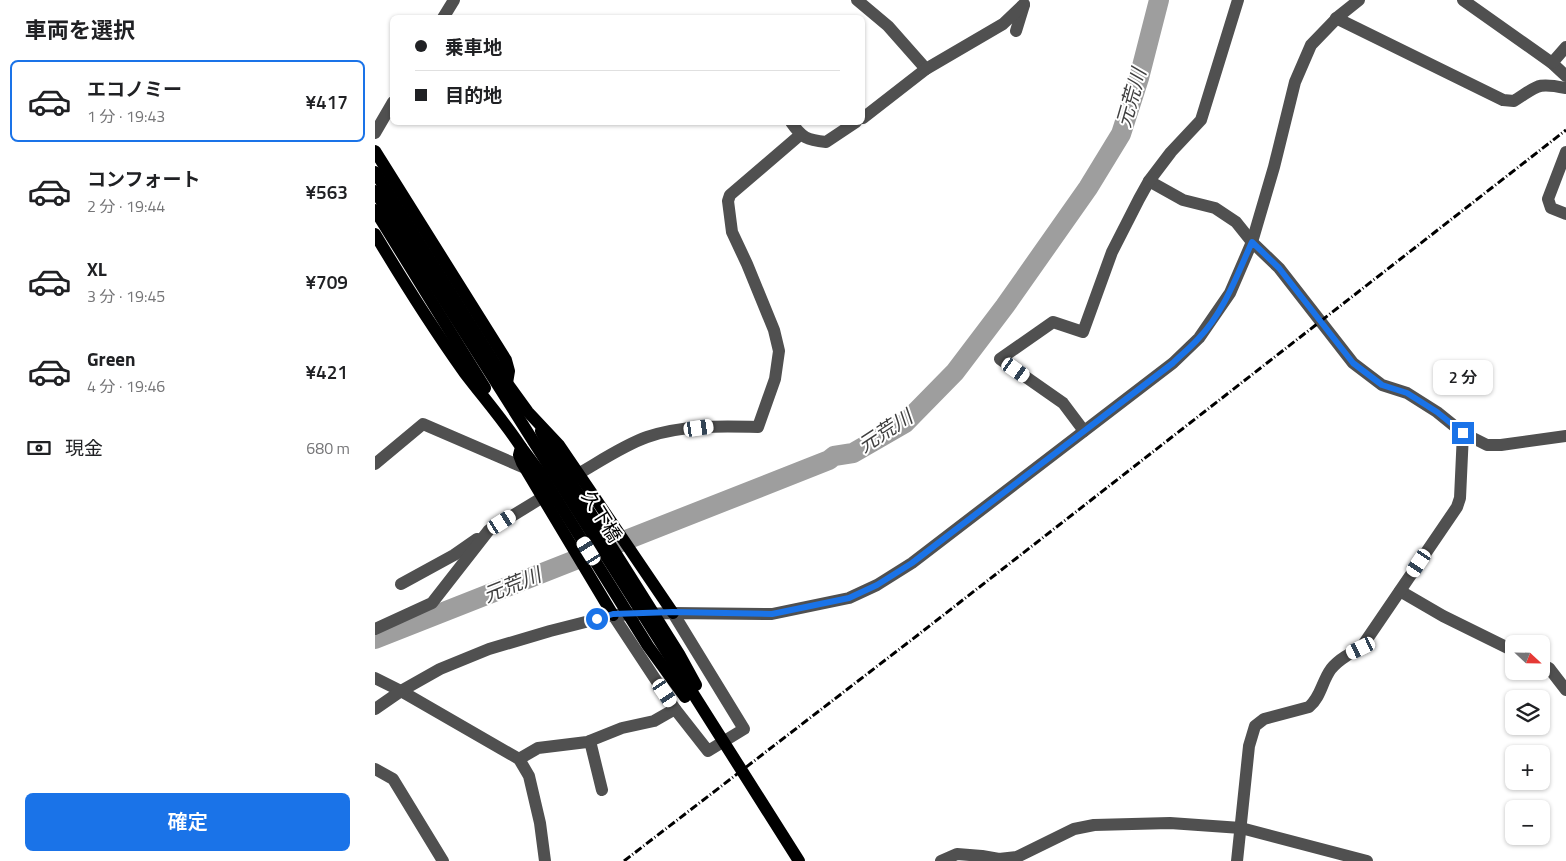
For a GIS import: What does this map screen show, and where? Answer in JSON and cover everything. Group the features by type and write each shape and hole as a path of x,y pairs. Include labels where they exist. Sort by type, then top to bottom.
{"main road":[{"path":"375,151 506,360 509,371 507,383"},
{"path":"375,172 507,383 537,422 559,446 673,612"},
{"name":"久下橋","path":"375,191 799,861"},
{"path":"375,210 484,386 492,407"},
{"path":"375,234 415,300 463,371 539,471 648,646 752,788"},
{"path":"537,422 550,449 679,654 752,788"},
{"path":"521,447 519,455 525,468 613,614"}],"street":[{"path":"445,15 454,0"},
{"path":"857,0 888,26 926,69"},
{"path":"1084,431 1063,403 1000,359 1053,322 1083,332 1112,252 1149,181 1171,152 1201,120 1238,0"},
{"path":"375,709 401,691 440,669 489,649 613,614 673,612 772,614 849,598 877,585 912,563 1173,363 1199,338 1230,293 1252,242 1295,82 1311,45 1336,18 1359,0"},
{"path":"1463,0 1552,63 1566,76"},
{"path":"865,116 926,69 1003,24 1025,2"},
{"path":"1016,31 1025,2"},
{"path":"1336,18 1503,100 1514,101 1537,85 1549,84 1566,88"},
{"path":"1552,63 1566,47"},
{"path":"375,133 390,107"},
{"path":"793,125 800,135 812,141 826,142 852,125"},
{"path":"578,474 645,438 661,433 717,425 758,426 775,379 779,351 774,330 732,232 728,201 730,195 800,135"},
{"path":"1566,152 1548,199 1551,208 1566,214"},
{"path":"1149,181 1183,200 1215,208 1236,222 1252,242 1279,268 1353,363 1382,385 1407,393 1437,412 1463,433 1487,445 1501,445 1566,436"},
{"path":"375,464 423,424 525,468"},
{"path":"1237,861 1249,746 1255,726 1265,719 1309,707 1315,702 1331,669 1345,656 1361,648 1457,507 1460,498 1463,433"},
{"path":"401,584 454,555 489,530 543,497"},
{"path":"375,629 432,603 489,530"},
{"path":"1399,591 1443,616 1505,647"},
{"path":"613,614 675,708 708,751 744,729 673,612"},
{"path":"1550,672 1566,690"},
{"path":"375,678 519,759 529,776 540,823 545,861"},
{"path":"519,759 538,748 590,741 621,728 654,721 675,708"},
{"path":"590,741 602,790"},
{"path":"375,769 393,779 443,861"},
{"path":"941,861 957,854 982,856 999,860 1017,857 1074,829 1095,825 1170,823 1241,828 1367,861"}],"waterway":[{"name":"元荒川","path":"375,639 829,460 834,456 853,453 905,423 955,372 1005,306 1088,188 1121,134 1139,78 1159,0"}],"railway":[{"path":"624,861 923,631 1566,130"}],"route":[{"path":"597,619 613,614 673,612 772,614 849,598 877,585 926,553 1173,363 1199,338 1213,320 1230,293 1252,242 1279,268 1353,363 1382,385 1407,393 1437,412 1463,433"}]}
